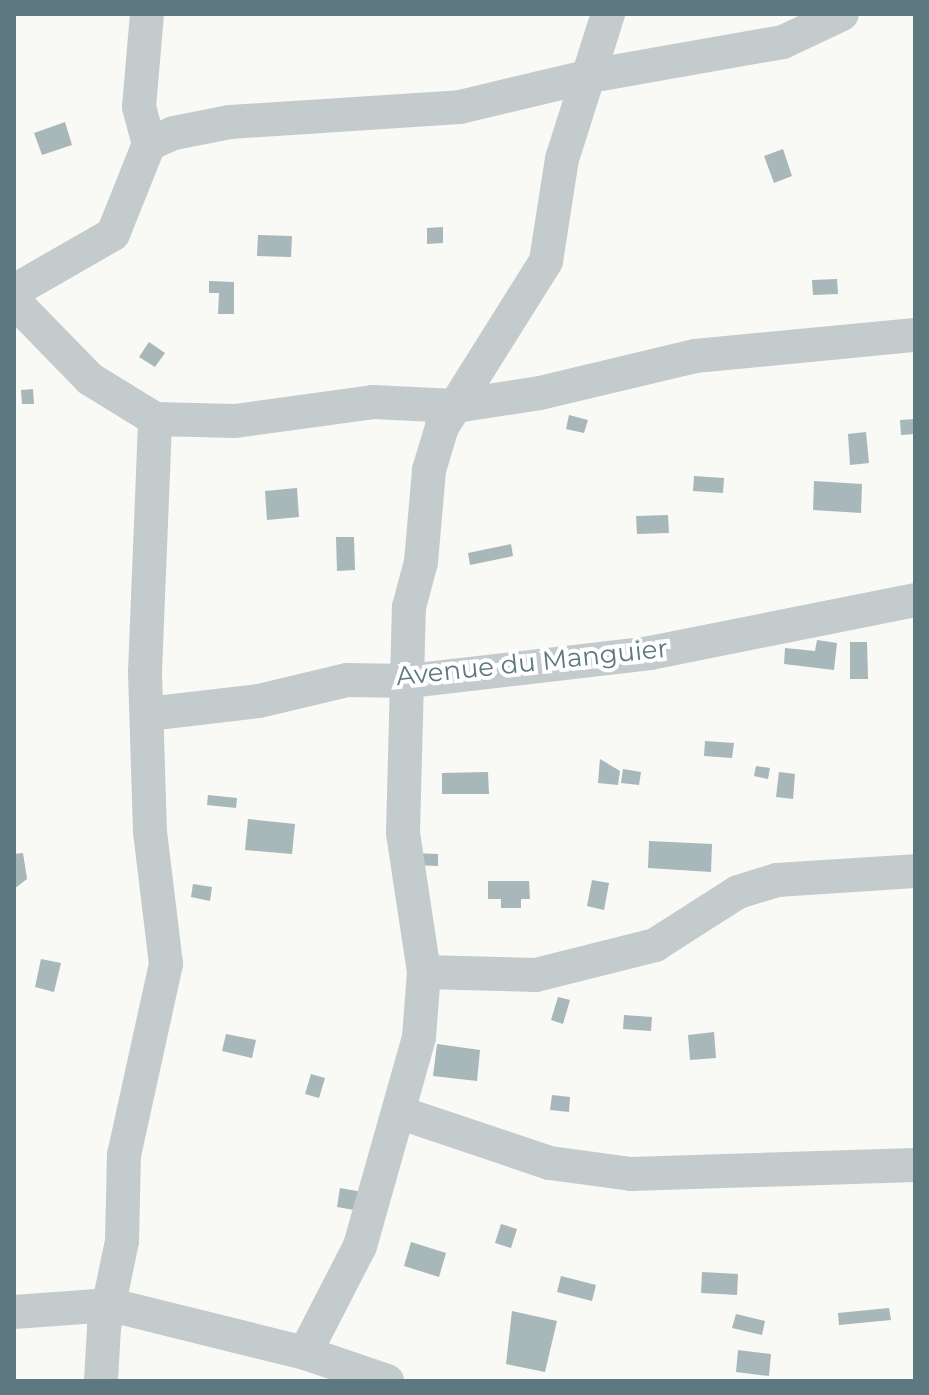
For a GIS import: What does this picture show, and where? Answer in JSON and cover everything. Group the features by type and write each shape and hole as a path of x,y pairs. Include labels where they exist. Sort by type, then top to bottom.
{"street":[{"path":"14,291 113,234 149,144 139,107 147,14"},
{"path":"149,144 230,122 460,107 590,76 783,42 842,14"},
{"path":"305,1353 360,1246 401,1113 419,1037 424,972 403,833 409,607 421,562 429,470 456,406 546,261 562,159 590,76 602,18"},
{"path":"14,301 90,379 155,419 235,421 373,402 456,406 540,393 695,356 915,335"},
{"path":"101,1381 122,1241 124,1155 166,964 150,832 148,714 155,419"},
{"name":"Avenue du Manguier","path":"148,714 259,701 347,680 409,681 650,653 915,600"},
{"path":"424,972 536,975 655,945 738,892 777,880 915,871"},
{"path":"401,1113 550,1163 631,1174 915,1165"},
{"path":"14,1312 111,1305 305,1353 387,1381"}],"building":[{"path":"65,122 72,145 42,155 34,133"},
{"path":"783,149 792,176 774,183 764,156"},
{"path":"443,227 443,243 427,244 427,228"},
{"path":"258,235 292,236 291,257 257,256"},
{"path":"837,279 838,294 813,295 812,280"},
{"path":"209,281 234,282 234,314 218,314 219,293 209,293"},
{"path":"149,342 165,353 155,367 139,357"},
{"path":"33,389 34,404 22,404 21,390"},
{"path":"569,415 588,420 584,433 566,429"},
{"path":"915,419 915,434 901,435 900,420"},
{"path":"866,432 869,463 850,465 848,434"},
{"path":"694,476 724,478 723,493 693,491"},
{"path":"814,481 862,484 861,513 813,510"},
{"path":"297,488 299,517 267,520 265,491"},
{"path":"668,515 669,533 637,534 636,516"},
{"path":"336,537 354,537 355,570 337,571"},
{"path":"511,544 513,556 470,565 468,553"},
{"path":"817,640 837,643 834,670 784,664 785,648 815,651"},
{"path":"850,642 867,642 868,679 850,679"},
{"path":"705,741 734,743 732,758 704,756"},
{"path":"600,759 620,771 618,785 598,783"},
{"path":"756,766 770,768 768,779 754,776"},
{"path":"623,769 641,772 639,785 621,783"},
{"path":"488,772 489,794 442,794 442,773"},
{"path":"779,772 795,774 793,799 776,797"},
{"path":"208,795 237,798 236,808 207,805"},
{"path":"248,819 295,824 292,854 245,850"},
{"path":"649,841 712,844 711,872 648,868"},
{"path":"23,853 27,879 14,889 14,854"},
{"path":"412,853 438,854 438,866 412,865"},
{"path":"592,880 609,883 604,910 587,906"},
{"path":"488,881 529,881 530,899 521,899 521,908 501,908 501,899 488,899"},
{"path":"193,884 212,887 210,901 191,897"},
{"path":"41,959 61,963 54,992 35,987"},
{"path":"558,997 570,1000 563,1024 551,1020"},
{"path":"624,1015 652,1017 651,1031 623,1029"},
{"path":"714,1032 716,1058 690,1060 688,1035"},
{"path":"226,1034 256,1040 252,1058 222,1051"},
{"path":"437,1044 480,1050 477,1081 433,1076"},
{"path":"311,1074 325,1078 319,1098 305,1094"},
{"path":"552,1095 570,1097 569,1112 550,1110"},
{"path":"340,1188 368,1193 366,1212 337,1207"},
{"path":"501,1224 517,1229 511,1248 495,1243"},
{"path":"411,1242 446,1253 439,1277 404,1266"},
{"path":"702,1272 738,1274 737,1295 701,1293"},
{"path":"561,1276 596,1285 592,1301 557,1292"},
{"path":"889,1308 891,1320 839,1325 838,1313"},
{"path":"512,1311 557,1321 545,1372 506,1364"},
{"path":"736,1314 765,1321 762,1335 732,1328"},
{"path":"738,1350 771,1354 769,1376 736,1372"}]}
